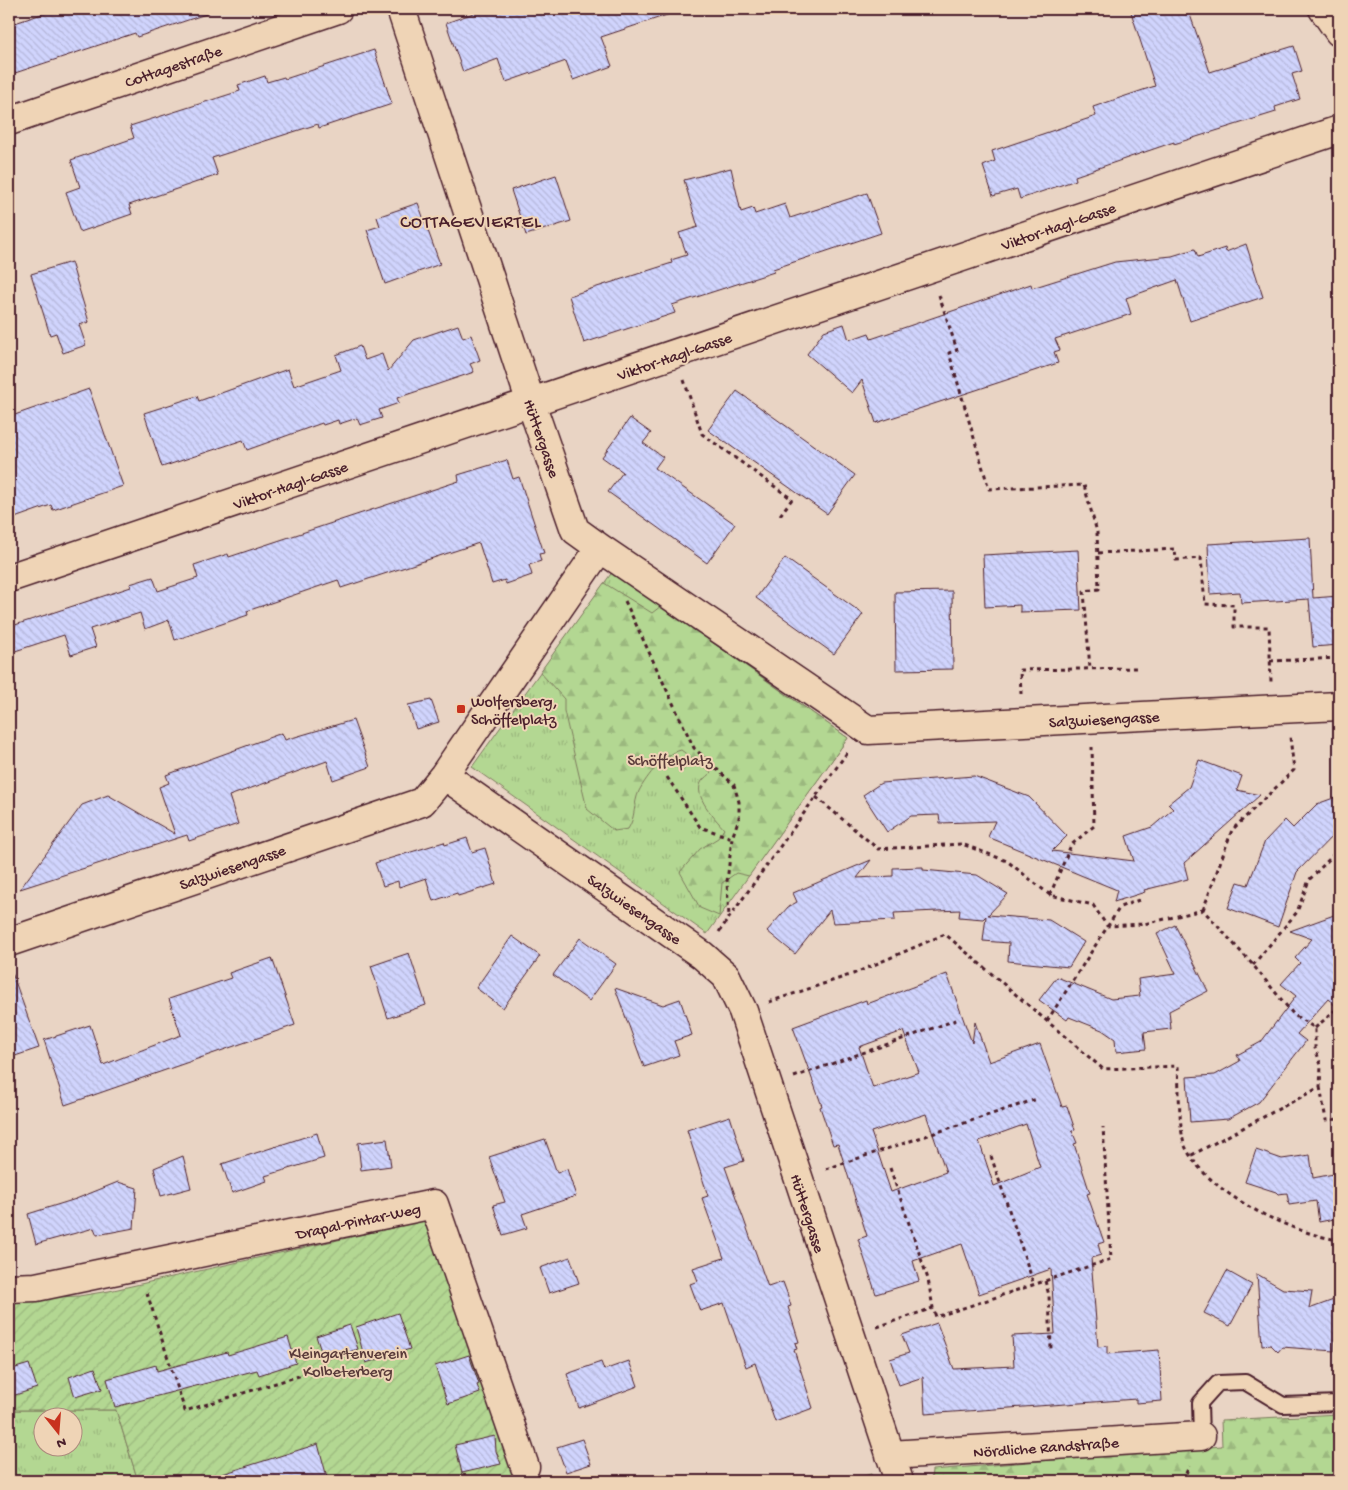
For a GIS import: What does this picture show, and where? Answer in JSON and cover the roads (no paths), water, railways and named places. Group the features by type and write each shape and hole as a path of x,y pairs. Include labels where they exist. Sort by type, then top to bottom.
{"street":[{"name":"Cottagestraße","path":"9,121 338,9"},
{"name":"Hüttergasse","path":"401,9 531,403 575,530 868,730"},
{"path":"1323,9 1339,32"},
{"name":"Viktor-Hagl-Gasse","path":"9,578 1339,130"},
{"name":"Salzwiesengasse","path":"9,942 422,802 444,775 600,548"},
{"name":"Salzwiesengasse","path":"868,730 1339,706"},
{"name":"Salzwiesengasse","path":"444,775 702,955"},
{"name":"Hüttergasse","path":"702,955 726,976 743,1011 899,1481"},
{"name":"Drapal-Pintar-Weg","path":"9,1288 36,1287 434,1204 525,1467"},
{"name":"Nördliche Randstraße","path":"890,1455 1202,1436"}],"lane":[{"path":"1202,1436 1200,1404 1218,1383 1245,1382 1283,1405 1339,1402"}],"place":[{"name":"Wolfersberg, Schöffelplatz","path":"461,709"}],"district":[{"name":"COTTAGEVIERTEL","path":"471,221"}],"park label":[{"name":"Schöffelplatz","path":"670,759"},
{"name":"Kleingartenverein Kolbeterberg","path":"348,1361"}]}
